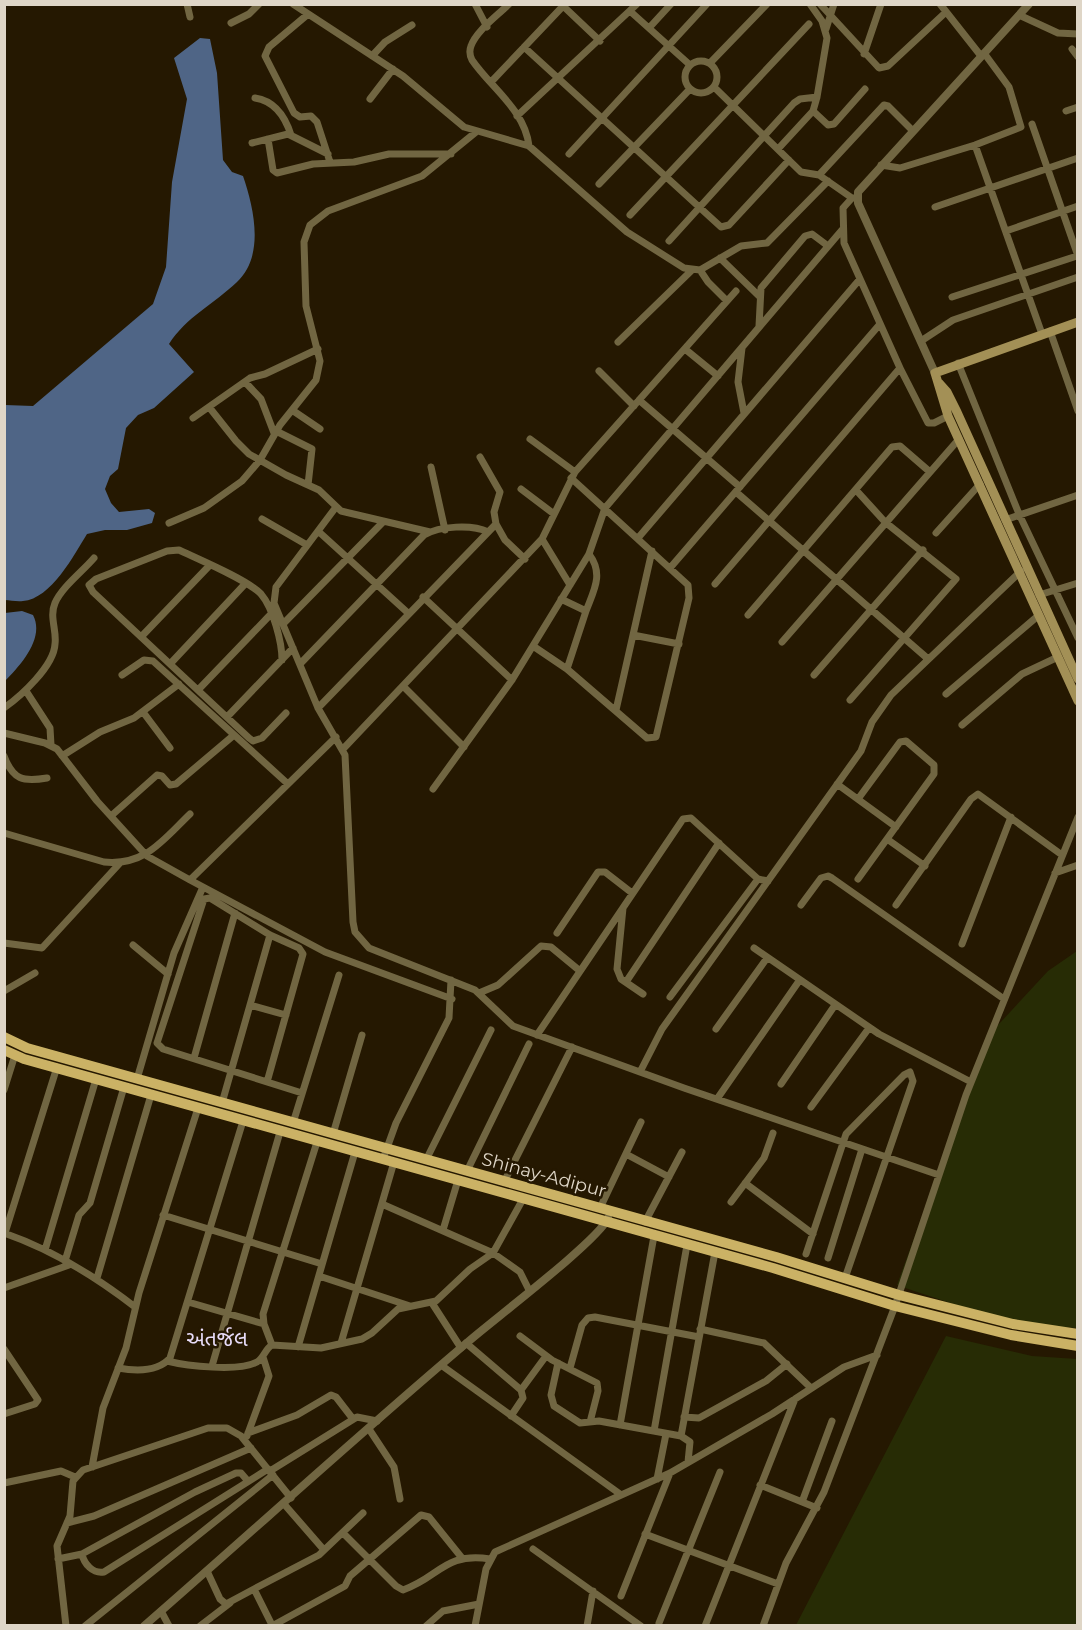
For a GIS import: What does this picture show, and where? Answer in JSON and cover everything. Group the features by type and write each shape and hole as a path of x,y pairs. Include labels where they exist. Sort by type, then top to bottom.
{"main road":[{"path":"1077,322 935,373 940,396 948,416 1021,571 1077,700"},
{"path":"939,383 947,392 957,412 1077,680"},
{"name":"Shinay-Adipur","path":"4,1037 27,1048 333,1134 388,1157 523,1199 645,1221 845,1278 897,1300 1013,1324 1077,1334"},
{"name":"Shinay-Adipur","path":"7,1052 317,1142 356,1152 426,1160 467,1171 606,1213 654,1236 897,1300 1011,1335 1077,1346"}],"street":[{"path":"187,4 190,18"},
{"path":"231,23 249,14 259,4"},
{"path":"293,4 393,69 464,127 476,132 518,141 528,146 627,232 691,271 700,270 741,246 767,243 828,181"},
{"path":"475,4 487,27"},
{"path":"509,4 474,40 470,53 471,59 492,81 518,116 526,132 528,146"},
{"path":"518,116 637,4"},
{"path":"649,28 670,4"},
{"path":"568,154 707,4"},
{"path":"710,63 767,4"},
{"path":"810,4 826,29"},
{"path":"820,4 876,67 884,68 946,12"},
{"path":"778,149 813,111 827,48 826,29 834,4"},
{"path":"864,54 881,4"},
{"path":"881,165 900,168 1021,128 1009,87 940,4"},
{"path":"948,416 934,423 928,423 900,368 844,243 843,208 855,198 861,186 1029,4"},
{"path":"492,81 563,5 600,41"},
{"path":"631,12 690,64"},
{"path":"307,15 269,47 265,56 294,113 300,117 311,116 317,122 330,162"},
{"path":"1019,15 1058,33 1077,34"},
{"path":"630,215 809,24"},
{"path":"372,56 385,42 412,26"},
{"path":"524,47 717,225 729,225 789,160"},
{"path":"1072,49 1077,57"},
{"path":"699,60 710,63 717,77 714,87 705,93 690,89 684,74 690,64 699,60"},
{"path":"370,99 393,69"},
{"path":"714,87 804,173 819,175 855,198 935,373"},
{"path":"599,184 690,89"},
{"path":"813,111 828,125 834,124 865,89"},
{"path":"669,241 794,103 800,99 817,97"},
{"path":"255,98 275,105 291,135 328,154"},
{"path":"819,175 884,105 888,106 912,130"},
{"path":"1066,111 1077,107"},
{"path":"952,297 1077,256 1032,124"},
{"path":"169,523 214,502 242,481 260,460 275,432 316,380 320,361 306,306 304,242 310,225 328,211 422,176 476,132"},
{"path":"252,143 291,135"},
{"path":"268,139 273,170 277,173 330,162 354,162 389,154 451,154"},
{"path":"975,145 1028,294 1077,411"},
{"path":"935,207 1077,158"},
{"path":"1006,231 1077,206"},
{"path":"433,789 512,680 589,554 605,508 842,230"},
{"path":"759,326 761,288 807,234 812,234 828,246"},
{"path":"720,258 759,296"},
{"path":"700,270 708,282 727,301"},
{"path":"618,342 691,271"},
{"path":"921,341 953,320 1077,277"},
{"path":"638,538 860,279"},
{"path":"344,750 525,559 542,539 573,475 736,291"},
{"path":"670,568 880,324"},
{"path":"193,418 245,382 318,348"},
{"path":"742,348 738,382 744,413"},
{"path":"685,349 718,376"},
{"path":"958,363 1019,514 1077,638"},
{"path":"715,584 900,368"},
{"path":"599,371 706,458 769,522 927,658"},
{"path":"245,382 261,399 275,432 312,449 308,485"},
{"path":"210,407 242,448 326,495 336,507 348,514 430,532 474,528 488,532"},
{"path":"292,410 320,429"},
{"path":"530,439 573,475 605,508 685,581 690,590 656,737 647,738 567,669 532,646"},
{"path":"782,642 959,439"},
{"path":"748,615 894,445 900,446 930,472"},
{"path":"480,457 500,492 494,512 496,524 505,540 525,559"},
{"path":"431,467 445,530"},
{"path":"936,533 980,484"},
{"path":"520,489 554,514"},
{"path":"850,700 956,579 923,550 885,522 856,490"},
{"path":"1005,520 1077,495"},
{"path":"336,507 276,587 274,603 318,708 344,750 355,932 369,948 452,980 479,993 513,1026 939,1175"},
{"path":"262,519 307,545"},
{"path":"283,624 383,522"},
{"path":"318,708 496,524"},
{"path":"318,531 408,613"},
{"path":"300,664 430,532"},
{"path":"542,539 570,585"},
{"path":"282,660 271,614 260,593 210,566 173,550 91,581 89,585 93,592 249,738 258,741 286,713"},
{"path":"813,675 923,550"},
{"path":"616,710 652,551"},
{"path":"567,669 598,576 596,564 589,554"},
{"path":"4,708 26,691 55,647 52,617 55,602 94,558"},
{"path":"141,637 210,566"},
{"path":"640,1072 662,1029 861,751 872,722 891,695 927,658 1021,571"},
{"path":"1039,595 1077,582"},
{"path":"170,664 245,584"},
{"path":"423,597 512,680"},
{"path":"561,599 586,611"},
{"path":"198,690 271,614"},
{"path":"946,694 1039,615"},
{"path":"633,634 679,644"},
{"path":"226,717 293,648"},
{"path":"962,725 1022,674 1058,657"},
{"path":"122,675 144,660 150,659 288,784"},
{"path":"62,756 100,732 143,712 179,684"},
{"path":"404,687 464,747"},
{"path":"26,691 50,728 51,745"},
{"path":"143,712 170,748"},
{"path":"4,733 51,745 147,856 325,952 452,999"},
{"path":"111,816 157,775 162,776 170,785 176,784 234,735"},
{"path":"190,880 336,737"},
{"path":"858,799 898,744 906,741 931,760 935,770 858,879"},
{"path":"4,756 8,767 19,779 28,781 47,778"},
{"path":"837,784 896,827"},
{"path":"897,905 974,796 981,795 1062,855"},
{"path":"4,833 104,862 120,863 147,856 190,814"},
{"path":"962,944 1011,817"},
{"path":"763,1626 786,1563 817,1508 877,1355 971,1082 1077,817"},
{"path":"537,1035 683,819 691,818 758,879 768,881"},
{"path":"887,839 925,866"},
{"path":"626,982 718,843"},
{"path":"4,943 42,948 120,863"},
{"path":"1055,873 1077,865"},
{"path":"556,933 598,872 605,872 632,893"},
{"path":"801,905 821,878 832,878 1004,999"},
{"path":"670,998 758,879"},
{"path":"137,1079 168,974 203,887"},
{"path":"267,1082 303,954 299,948 270,934 210,898 201,901 157,1043 163,1048 302,1094"},
{"path":"623,907 616,969 626,982 643,994"},
{"path":"194,1058 235,913"},
{"path":"222,1103 270,934"},
{"path":"133,945 168,974"},
{"path":"479,993 498,985 542,946 551,947 580,971"},
{"path":"754,948 869,1028 971,1082"},
{"path":"716,1029 767,957"},
{"path":"4,991 35,973"},
{"path":"293,1123 339,975"},
{"path":"341,1343 382,1204 388,1157 396,1123 449,1018 452,980"},
{"path":"717,1099 799,981"},
{"path":"250,1005 286,1015"},
{"path":"781,1084 835,1005"},
{"path":"811,1107 869,1028"},
{"path":"426,1160 491,1030"},
{"path":"333,1134 362,1035"},
{"path":"467,1171 529,1044"},
{"path":"504,1182 572,1047"},
{"path":"4,1090 7,1052"},
{"path":"57,1068 5,1233 45,1250 97,1278 135,1307"},
{"path":"806,1254 843,1142 850,1128 904,1075 910,1072 913,1082 845,1278"},
{"path":"45,1250 96,1079"},
{"path":"67,1263 79,1215 90,1203 123,1087"},
{"path":"97,1278 151,1095"},
{"path":"92,1467 100,1420 126,1348 135,1307 198,1108"},
{"path":"167,1362 188,1302 243,1121"},
{"path":"144,1626 529,1290 606,1213 626,1154 641,1122"},
{"path":"212,1366 280,1132"},
{"path":"731,1202 764,1158 774,1133"},
{"path":"272,1345 264,1324 263,1314 317,1142"},
{"path":"828,1258 862,1149"},
{"path":"297,1347 356,1152"},
{"path":"645,1221 682,1152"},
{"path":"626,1154 669,1177"},
{"path":"443,1230 458,1180"},
{"path":"745,1183 813,1233"},
{"path":"272,1345 321,1348 368,1336 392,1312 432,1303 493,1252 523,1199"},
{"path":"382,1204 493,1252 520,1272 529,1290"},
{"path":"163,1215 322,1264"},
{"path":"620,1425 654,1236"},
{"path":"654,1431 687,1245"},
{"path":"681,1436 715,1252"},
{"path":"4,1288 67,1263"},
{"path":"318,1276 412,1306"},
{"path":"188,1302 264,1324"},
{"path":"432,1303 464,1345 520,1390 523,1398 511,1416"},
{"path":"570,1368 582,1325 588,1318 672,1332 757,1340 771,1348 811,1388"},
{"path":"520,1336 546,1356 597,1383 598,1391 590,1422"},
{"path":"118,1368 138,1371 167,1362 189,1366 247,1365 263,1357 272,1345"},
{"path":"4,1350 38,1400 35,1404 4,1414"},
{"path":"476,1625 490,1559 506,1546 670,1473 795,1399 844,1367 877,1355"},
{"path":"520,1390 546,1356"},
{"path":"246,1437 269,1376 263,1357"},
{"path":"558,1363 552,1404 577,1423 620,1425 681,1436 690,1442 688,1462"},
{"path":"684,1417 699,1418 766,1381 787,1364"},
{"path":"441,1365 620,1494"},
{"path":"246,1437 297,1415 331,1395 336,1397 353,1419"},
{"path":"705,1626 795,1399"},
{"path":"85,1626 270,1472 353,1419 361,1416 377,1421"},
{"path":"802,1502 832,1421"},
{"path":"66,1626 58,1559 58,1539 67,1523 75,1477 92,1467 208,1428 227,1428 246,1437 287,1501 324,1550"},
{"path":"369,1429 394,1467 400,1499"},
{"path":"657,1479 666,1434"},
{"path":"67,1523 94,1516 251,1448"},
{"path":"4,1484 61,1471 75,1477"},
{"path":"82,1554 85,1562 95,1572 104,1572 248,1480 270,1472"},
{"path":"659,1623 720,1472"},
{"path":"58,1559 82,1554 195,1492 236,1473 242,1473 248,1480"},
{"path":"621,1596 670,1473"},
{"path":"760,1485 817,1508"},
{"path":"200,1626 230,1603 312,1560 363,1513"},
{"path":"254,1589 272,1626 345,1586 350,1576 426,1514 462,1558"},
{"path":"343,1533 396,1586 403,1590 452,1561 462,1558 490,1559"},
{"path":"645,1534 778,1584"},
{"path":"533,1549 641,1626"},
{"path":"207,1571 220,1599 230,1603"},
{"path":"587,1626 593,1591"},
{"path":"426,1626 443,1611 479,1604"},
{"path":"161,1611 169,1626"}],"green space":[{"path":"1077,951 1077,1328 1031,1324 986,1314 897,1285 987,1037 1048,971"},
{"path":"946,1336 1032,1356 1077,1359 1077,1625 796,1625"}],"water":[{"path":"200,38 210,39 217,73 223,160 232,172 243,176 251,202 255,231 251,259 246,271 237,282 192,318 169,344 194,372 154,408 138,415 126,428 118,469 110,476 105,489 111,503 119,512 149,509 155,513 152,523 127,530 105,530 87,534 61,575 43,593 23,601 5,600 5,405 33,406 153,304 166,267 172,182 187,99 174,58"},
{"path":"22,611 33,615 36,624 34,642 30,651 5,681 5,613"}],"district":[{"name":"અંતર્જલ","path":"217,1339"}]}
